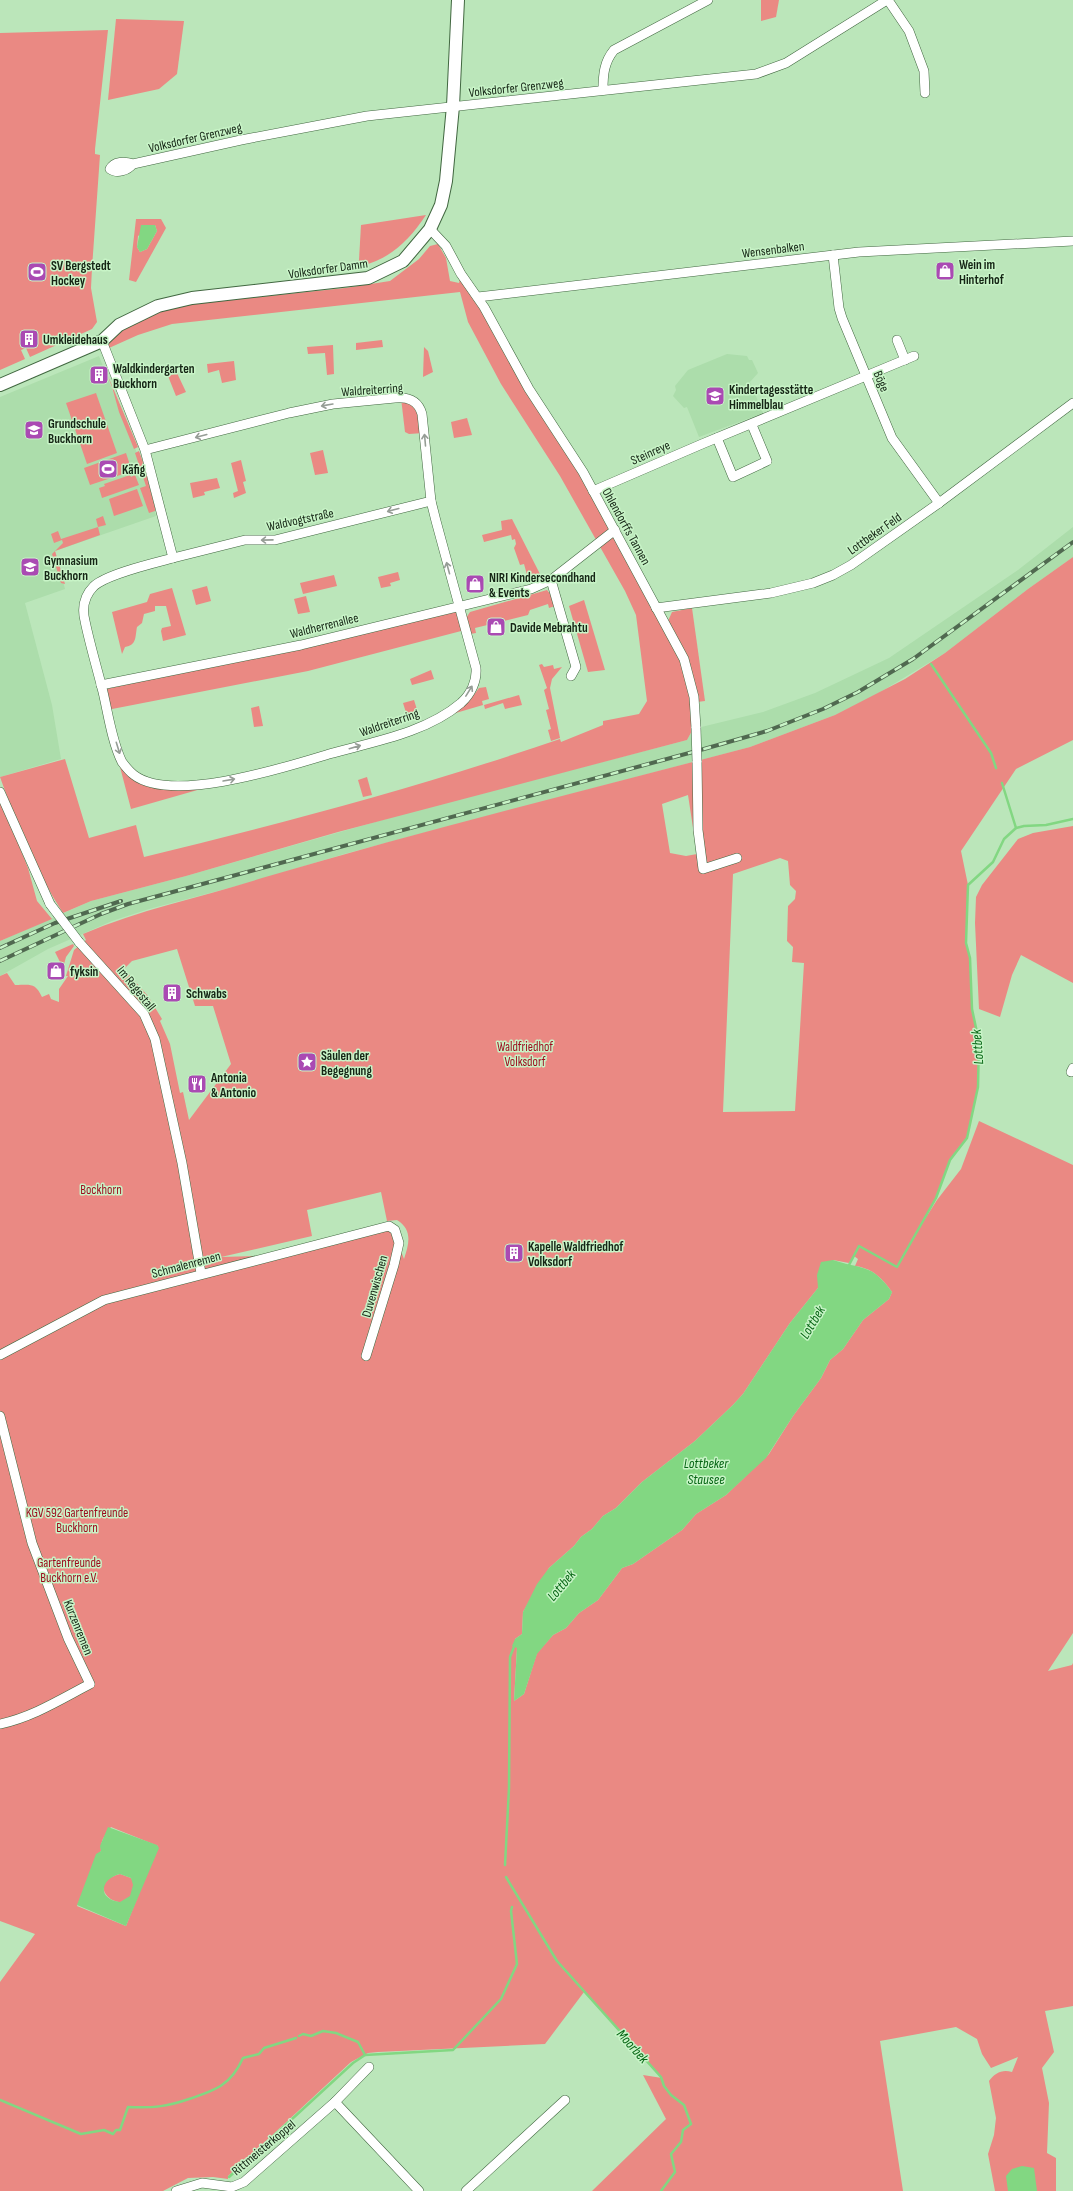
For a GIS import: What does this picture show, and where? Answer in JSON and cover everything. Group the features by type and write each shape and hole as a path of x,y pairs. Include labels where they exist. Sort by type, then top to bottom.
{"main road":[{"name":"Volksdorfer Damm","path":"0,385 102,341 119,325 158,306 176,301 368,278 404,261 430,229 441,205 453,106 458,0"}],"street":[{"path":"603,90 604,68 606,61 614,50 708,0"},
{"name":"Volksdorfer Grenzweg","path":"133,164 241,140 367,116 756,74 778,68 887,0"},
{"path":"887,0 908,31 924,71 925,93"},
{"name":"Ohlendorffs Tannen","path":"430,229 446,246 460,274 478,297 529,389 593,491 684,659 694,698 698,830 703,869 737,858"},
{"name":"Wensenbalken","path":"478,297 833,255 1073,241"},
{"name":"Böge","path":"833,255 839,308 893,441 939,504"},
{"name":"Steinreye","path":"593,491 910,358 897,340"},
{"path":"102,341 145,450 173,558"},
{"name":"Waldreiterring","path":"145,450 308,409 343,403 408,398 418,405 422,414 431,501 458,606 476,668 476,677 471,689 462,702 422,726 390,737 253,776 199,784 156,784 147,782 134,775 122,762 107,710 83,614 88,594 94,586 106,579 173,558"},
{"name":"Lottbeker Feld","path":"656,608 771,593 813,583 851,565 939,504 1073,403"},
{"path":"717,438 733,477 767,461 752,425"},
{"name":"Waldvogtstraße","path":"173,558 245,540 275,540 431,501"},
{"name":"Waldherrenallee","path":"101,685 289,647 531,589 551,580 614,530"},
{"path":"551,580 576,667 571,676"},
{"name":"Im Regestall","path":"0,792 50,904 79,942 144,1014 155,1040 182,1163 201,1273"},
{"name":"Schmalenremen","path":"0,1355 104,1300 201,1273 388,1226"},
{"name":"Duvenwischen","path":"366,1356 389,1282 399,1242 395,1230 388,1226"},
{"name":"Kurzenremen","path":"0,1416 32,1543 68,1638 90,1684 37,1712 0,1724"},
{"name":"Rittmeisterkoppel","path":"176,2191 202,2183 232,2187 244,2182 335,2102 369,2067"},
{"path":"466,2191 565,2100"},
{"path":"335,2102 419,2191"}],"shaded area":[{"name":"Kindertagesstätte Himmelblau","path":"727,354 747,356 749,360 752,360 758,373 750,382 763,413 699,437 687,407 684,408 673,396 676,390 675,386 688,370"},
{"name":"Gymnasium Buckhorn","path":"99,356 146,476 156,516 55,551 65,589 25,603 52,705 61,759 0,777 0,397"},
{"path":"1073,527 1073,557 1028,589 945,653 872,697 835,715 750,747 344,854 248,883 149,909 112,921 48,949 0,976 0,941 91,901 186,876 421,809 687,740 693,729 763,712 815,693 889,658 1018,570"}],"green space":[{"path":"761,0 779,0 776,17 761,21"},
{"path":"116,19 184,21 177,74 159,89 108,100"},
{"path":"108,30 95,149 95,154 100,155 91,288 97,322 92,329 30,357 26,348 21,350 25,359 0,370 0,33"},
{"path":"426,215 399,247 372,263 361,266 359,260 361,225"},
{"path":"136,219 161,219 166,228 136,282 129,280","holes":["155,225 157,231 147,249 140,252 137,247 138,236"]},
{"path":"438,244 446,258 450,281 459,283 461,274 583,472 690,679 693,729 687,740 338,832 186,876 91,901 63,913 44,881 28,847 0,777 65,759 89,838 136,825 144,857 353,803 560,739 561,742 603,725 603,721 639,714 647,701 636,615 625,591 560,476 501,384 468,322 460,292 172,324 138,335 109,348 108,338 160,311 192,304 345,288 390,281 419,259 430,246"},
{"path":"382,340 383,347 356,350 356,343"},
{"path":"333,345 334,374 327,375 325,353 308,354 307,347"},
{"path":"424,347 428,351 433,372 423,377"},
{"path":"234,361 236,380 222,383 219,370 208,373 207,364"},
{"path":"102,362 138,447 134,449 119,412 112,387"},
{"path":"177,373 186,392 176,396 168,376"},
{"path":"96,393 117,453 87,464 66,403"},
{"path":"401,398 415,402 424,433 409,434 405,432"},
{"path":"467,418 472,435 454,438 451,422"},
{"path":"323,450 328,473 315,475 310,453"},
{"path":"139,451 155,507 155,511 149,513 140,488 146,486 135,453"},
{"name":"Käfig","path":"126,453 132,471 90,485 84,468"},
{"path":"241,460 246,481 243,482 246,493 234,498 233,493 238,491 231,463"},
{"path":"130,475 131,477 135,475 139,485 102,498 99,488 105,486 104,484"},
{"path":"217,478 220,488 204,492 205,495 193,498 190,483"},
{"path":"137,489 143,506 114,516 109,499"},
{"path":"103,516 106,525 98,527 96,519"},
{"path":"512,519 542,578 529,582 524,564 520,565 514,548 516,544 515,539 512,540 511,535 484,542 482,535 502,530 501,521"},
{"path":"98,527 100,535 55,551 63,543 62,540 54,543 51,534 58,531 61,539"},
{"path":"55,551 65,584 61,583 52,554"},
{"path":"1073,557 1073,740 1016,769 961,851 968,885 966,943 970,958 972,1009 979,1042 978,1087 967,1138 950,1160 936,1198 911,1241 937,1200 961,1169 979,1121 1073,1165 1073,1633 1048,1671 1072,1665 1073,1663 1073,2006 1045,2011 1054,2052 1042,2068 1049,2103 1047,2153 1056,2158 1056,2191 995,2191 988,2154 994,2135 996,2118 989,2081 999,2072 1012,2072 1018,2057 991,2068 982,2054 977,2039 956,2027 880,2041 903,2191 592,2191 666,2119 643,2075 662,2078 584,1992 545,2044 368,2053 351,2062 228,2176 228,2179 213,2177 188,2178 163,2191 0,2191 0,1982 35,1934 0,1921 0,976 7,973 15,985 32,985 37,989 42,997 49,994 51,999 59,1002 59,989 68,976 66,976 74,950 86,940 83,934 105,925 149,910 383,843 750,747 835,715 905,679 945,653 1028,589","holes":["688,795 697,854 686,856 670,853 662,804","780,858 788,861 790,885 796,891 795,899 788,906 787,941 793,947 792,962 804,963 795,1111 723,1112 733,874","177,949 195,1006 213,1006 231,1064 189,1120 183,1092 180,1093 170,1044 160,1021 162,1019 148,996 124,969 132,961","381,1192 387,1221 397,1220 406,1228 408,1233 408,1243 404,1259 395,1236 390,1230 289,1255 221,1257 312,1236 307,1210","856,1253 854,1256 858,1259 855,1266 867,1269 876,1274 892,1292 889,1299 863,1320 843,1349 830,1360 821,1378 793,1416 769,1454 726,1495 696,1514 682,1530 633,1564 622,1568 598,1600 579,1613 566,1628 553,1635 537,1653 524,1694 514,1701 517,1648 515,1639 522,1634 523,1612 549,1568 574,1546 581,1537 592,1529 603,1516 616,1508 642,1482 695,1441 733,1405 743,1394 790,1323 818,1288 833,1260 849,1263","111,1827 158,1846 126,1926 77,1906 98,1854 101,1851 103,1838"]},
{"path":"398,572 400,580 390,583 391,586 381,588 378,577"},
{"path":"334,575 337,586 303,594 300,583"},
{"path":"207,586 211,601 196,605 192,590"},
{"path":"172,588 186,635 163,641 161,631 162,628 171,626 166,606 155,606 155,611 144,614 142,623 137,627 134,642 125,647 122,654 112,612 147,602 150,594"},
{"path":"547,590 551,595 555,606 549,608 548,604 530,610 528,615 475,628 476,633 470,634 466,618 470,612"},
{"path":"306,596 310,612 298,614 294,599"},
{"path":"584,600 605,670 588,672 569,606"},
{"path":"692,608 705,701 697,702 668,621 672,612"},
{"path":"453,610 460,612 465,630 308,671 107,710 102,690"},
{"path":"542,664 544,667 553,665 554,669 562,667 552,679 550,688 560,738 551,741 548,730 551,729 546,710 549,709 544,690 547,688 539,665"},
{"path":"431,670 434,679 412,685 410,679"},
{"path":"486,687 489,699 482,701 483,705 449,715 470,700 479,688"},
{"path":"519,695 522,705 505,709 503,703 485,709 484,705"},
{"path":"414,700 419,716 408,719 403,703"},
{"path":"259,706 263,726 254,727 251,708"},
{"path":"120,767 140,779 199,784 201,789 131,809"},
{"path":"367,777 372,795 363,797 358,780"},
{"path":"0,798 28,868 37,901 52,919 0,941"},
{"path":"1073,826 1073,983 1021,955 1012,975 1000,1017 979,1009 975,923 976,897 982,885 1018,839 1033,833"},
{"path":"73,944 74,946 66,957 63,968 55,952"},
{"path":"120,1874 131,1878 133,1881 132,1893 127,1900 121,1902 114,1901 108,1897 104,1891 104,1885 109,1879"}],"water":[{"path":"141,225 155,225 157,231 147,249 140,252 137,247"},
{"name":"Lottbeker Stausee","path":"833,1260 866,1269 878,1276 892,1292 889,1299 863,1320 843,1349 830,1360 821,1378 793,1416 766,1458 726,1495 696,1514 682,1530 633,1564 622,1568 598,1600 579,1613 566,1628 553,1635 537,1654 524,1694 514,1701 517,1648 512,1646 515,1639 522,1634 523,1612 537,1584 549,1568 574,1546 581,1537 592,1529 603,1516 616,1508 642,1482 695,1441 733,1405 743,1394 790,1323 818,1288 817,1275 821,1262"},
{"path":"108,1827 157,1845 159,1848 126,1926 77,1905 96,1854 101,1851 100,1846","holes":["120,1874 131,1878 133,1885 130,1896 120,1902 107,1897 104,1889 108,1880"]},
{"path":"1022,2166 1034,2168 1037,2191 1008,2191 1006,2176 1012,2169"}],"waterway":[{"path":"931,664 991,753 996,768"},
{"path":"1002,783 1016,828"},
{"name":"Lottbek","path":"848,1267 859,1246 897,1267 936,1198 950,1160 967,1138 978,1087 979,1042 972,1009 970,958 966,943 968,885 993,862 1004,839 1016,828 1046,825 1073,819"},
{"name":"Lottbek","path":"505,1865 509,1788 510,1657 515,1644"},
{"name":"Moorbek","path":"506,1877 557,1961 661,2077 664,2086 671,2095 684,2105 691,2124 683,2130 681,2142 671,2154 675,2172 661,2191"},
{"path":"299,2036 303,2034 311,2036 323,2031 336,2033 358,2042 365,2055 453,2050 501,1999 517,1964 511,1911 512,1907"},
{"path":"0,2100 81,2134 104,2130 113,2134 116,2130 120,2130 128,2107 152,2107 166,2105 181,2102 207,2093 228,2080 233,2075 243,2058 259,2054 264,2048 296,2038"},
{"path":"229,2177 353,2063 365,2055"}],"railway":[{"path":"0,961 101,914 128,904 767,731 823,709 858,692 913,659 1073,542"},
{"path":"0,948 55,923 121,901"}],"place":[{"name":"Wein im Hinterhof","path":"945,271"},
{"name":"SV Bergstedt Hockey","path":"37,272"},
{"name":"Umkleidehaus","path":"29,339"},
{"name":"Waldkindergarten Buckhorn","path":"99,375"},
{"name":"Kindertagesstätte Himmelblau","path":"715,396"},
{"name":"Grundschule Buckhorn","path":"34,430"},
{"name":"Käfig","path":"108,469"},
{"name":"Gymnasium Buckhorn","path":"30,567"},
{"name":"NIRI Kindersecondhand & Events","path":"475,584"},
{"name":"Davide Mebrahtu","path":"496,627"},
{"name":"fyksin","path":"56,971"},
{"name":"Schwabs","path":"172,993"},
{"name":"Säulen der Begegnung","path":"307,1062"},
{"name":"Antonia & Antonio","path":"197,1084"},
{"name":"Kapelle Waldfriedhof Volksdorf","path":"514,1253"}],"park label":[{"name":"Waldfriedhof Volksdorf","path":"525,1054"},
{"name":"Bockhorn","path":"101,1189"},
{"name":"KGV 592 Gartenfreunde Buckhorn","path":"77,1520"},
{"name":"Gartenfreunde Buckhorn e.V.","path":"69,1570"}]}
